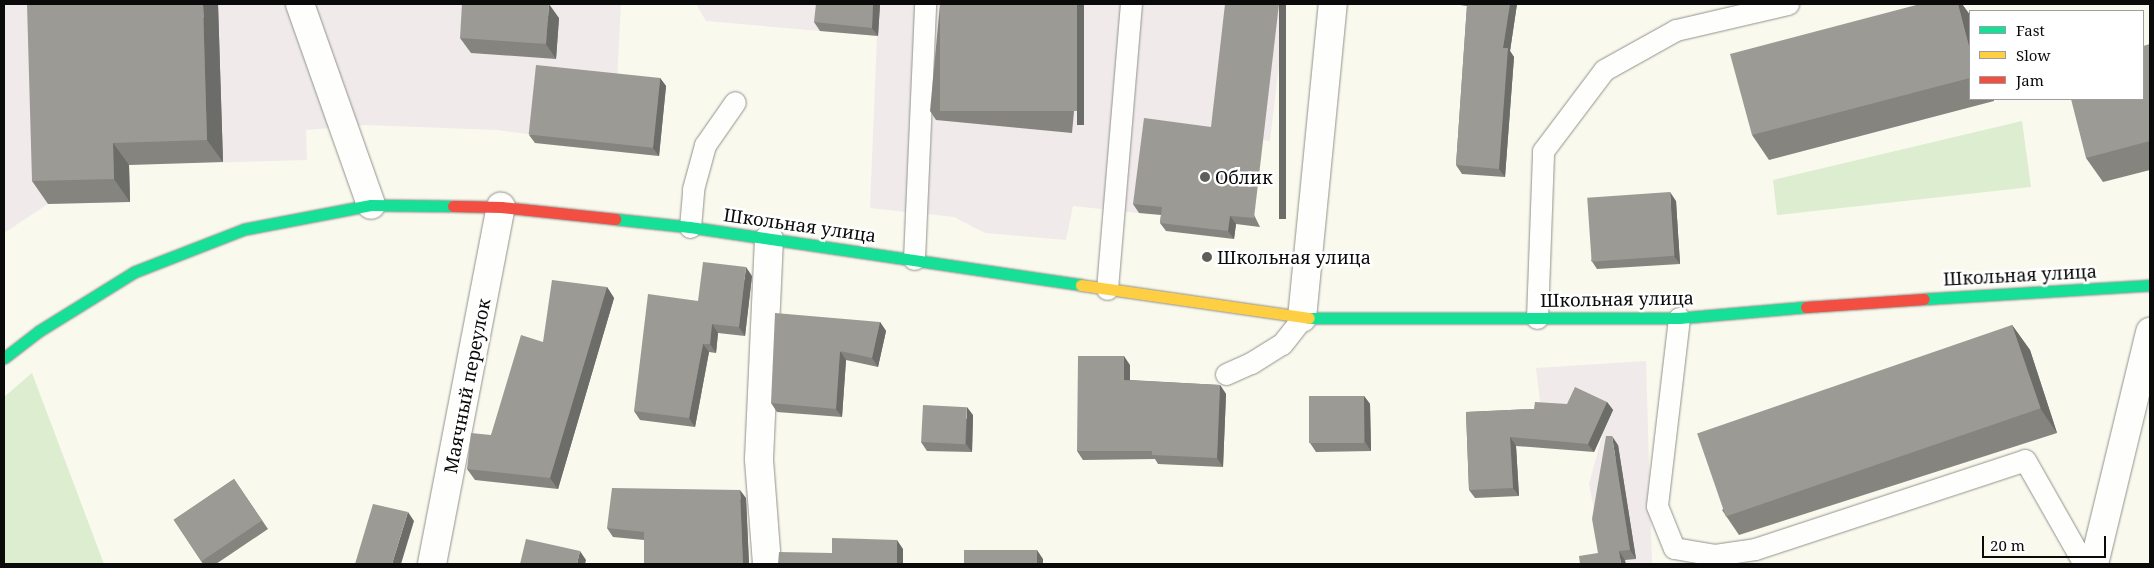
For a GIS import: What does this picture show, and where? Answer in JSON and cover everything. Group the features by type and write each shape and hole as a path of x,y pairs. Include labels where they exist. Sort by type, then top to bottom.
{"street":[{"path":"300,4 371,204"},
{"path":"1302,318 1333,4"},
{"name":"Школьная улица","path":"4,358 39,331 134,272 245,229 371,204 501,207 690,227 1302,318 1679,318 1870,302 2150,285"},
{"name":"Маячный переулок","path":"432,564 501,207"},
{"path":"766,564 759,459 768,239"},
{"path":"2094,564 2150,332"}],"lane":[{"path":"914,259 925,4"},
{"path":"1107,289 1131,4"},
{"path":"1537,318 1543,151 1604,70 1676,30 1788,4"},
{"path":"690,227 693,189 705,145 735,102"},
{"path":"1226,374 1251,363 1282,344 1302,318"},
{"path":"1679,318 1657,506 1674,548 1715,555 1756,549 2025,460 2084,564"}],"shaded area":[{"path":"4,4 621,4 617,81 666,86 659,156 534,143 535,135 497,130 366,125 306,130 307,160 129,165 130,202 48,204 4,233"},
{"path":"696,4 1286,4 1270,141 1150,127 1139,213 1073,206 1066,240 985,233 954,217 870,208 877,36 706,21"},
{"path":"1646,361 1652,564 1589,564 1604,562 1589,484 1604,429 1541,410 1536,368"}],"green space":[{"path":"2022,121 2031,187 1777,215 1773,180"},
{"path":"32,373 104,564 4,564 4,397"}],"building":[{"path":"27,4 203,4 207,140 113,143 114,179 32,181"},
{"path":"462,4 549,4 546,44 460,38"},
{"path":"816,4 873,4 872,28 814,22"},
{"path":"940,4 1077,4 1077,111 940,111"},
{"path":"1225,4 1279,4 1254,218 1230,216 1228,231 1160,223 1162,207 1133,204 1144,118 1211,127"},
{"path":"1467,4 1510,4 1503,48 1508,48 1499,169 1456,165"},
{"path":"1920,4 1958,4 1969,46 1969,78 1752,135 1730,54"},
{"path":"2150,44 2150,141 2086,158 2071,100 2144,100 2144,46"},
{"path":"536,65 660,78 653,148 529,135"},
{"path":"1670,192 1674,256 1592,262 1587,198"},
{"path":"703,262 746,267 739,327 712,324 710,344 703,344 689,418 634,411 648,294 698,301"},
{"path":"552,280 607,287 550,478 467,469 471,433 491,435 521,335 543,342"},
{"path":"775,313 880,322 872,358 840,351 836,409 771,403"},
{"path":"2012,325 2041,408 1726,517 1697,433"},
{"path":"1078,356 1124,356 1124,380 1220,385 1217,458 1152,455 1152,451 1077,451"},
{"path":"1575,387 1607,402 1588,444 1510,437 1513,488 1469,490 1466,412 1534,409 1535,402 1567,404"},
{"path":"1309,396 1364,396 1364,443 1309,443"},
{"path":"923,405 967,407 965,444 921,442"},
{"path":"1606,436 1612,436 1630,550 1619,551 1621,564 1580,564 1579,556 1598,553 1592,519"},
{"path":"234,479 262,520 201,561 173,520"},
{"path":"612,488 740,490 743,564 644,564 644,532 607,528"},
{"path":"373,504 408,512 392,564 355,564"},
{"path":"832,538 897,540 897,564 778,564 779,552 832,553"},
{"path":"526,539 580,551 577,564 520,564"},
{"path":"964,550 1037,550 1037,564 964,564"}],"traffic: fast":[{"path":"4,358 39,331 134,272 245,229 371,205 453,206"},
{"path":"615,219 690,227 1081,285"},
{"path":"1924,299 2150,285"},
{"path":"1309,318 1679,318 1806,307"}],"traffic: slow":[{"path":"1081,285 1309,318"}],"traffic: jam":[{"path":"453,206 501,207 615,219"},
{"path":"1806,307 1924,299"}],"place":[{"name":"Облик","path":"1205,177"},
{"name":"Школьная улица","path":"1207,257"}]}
